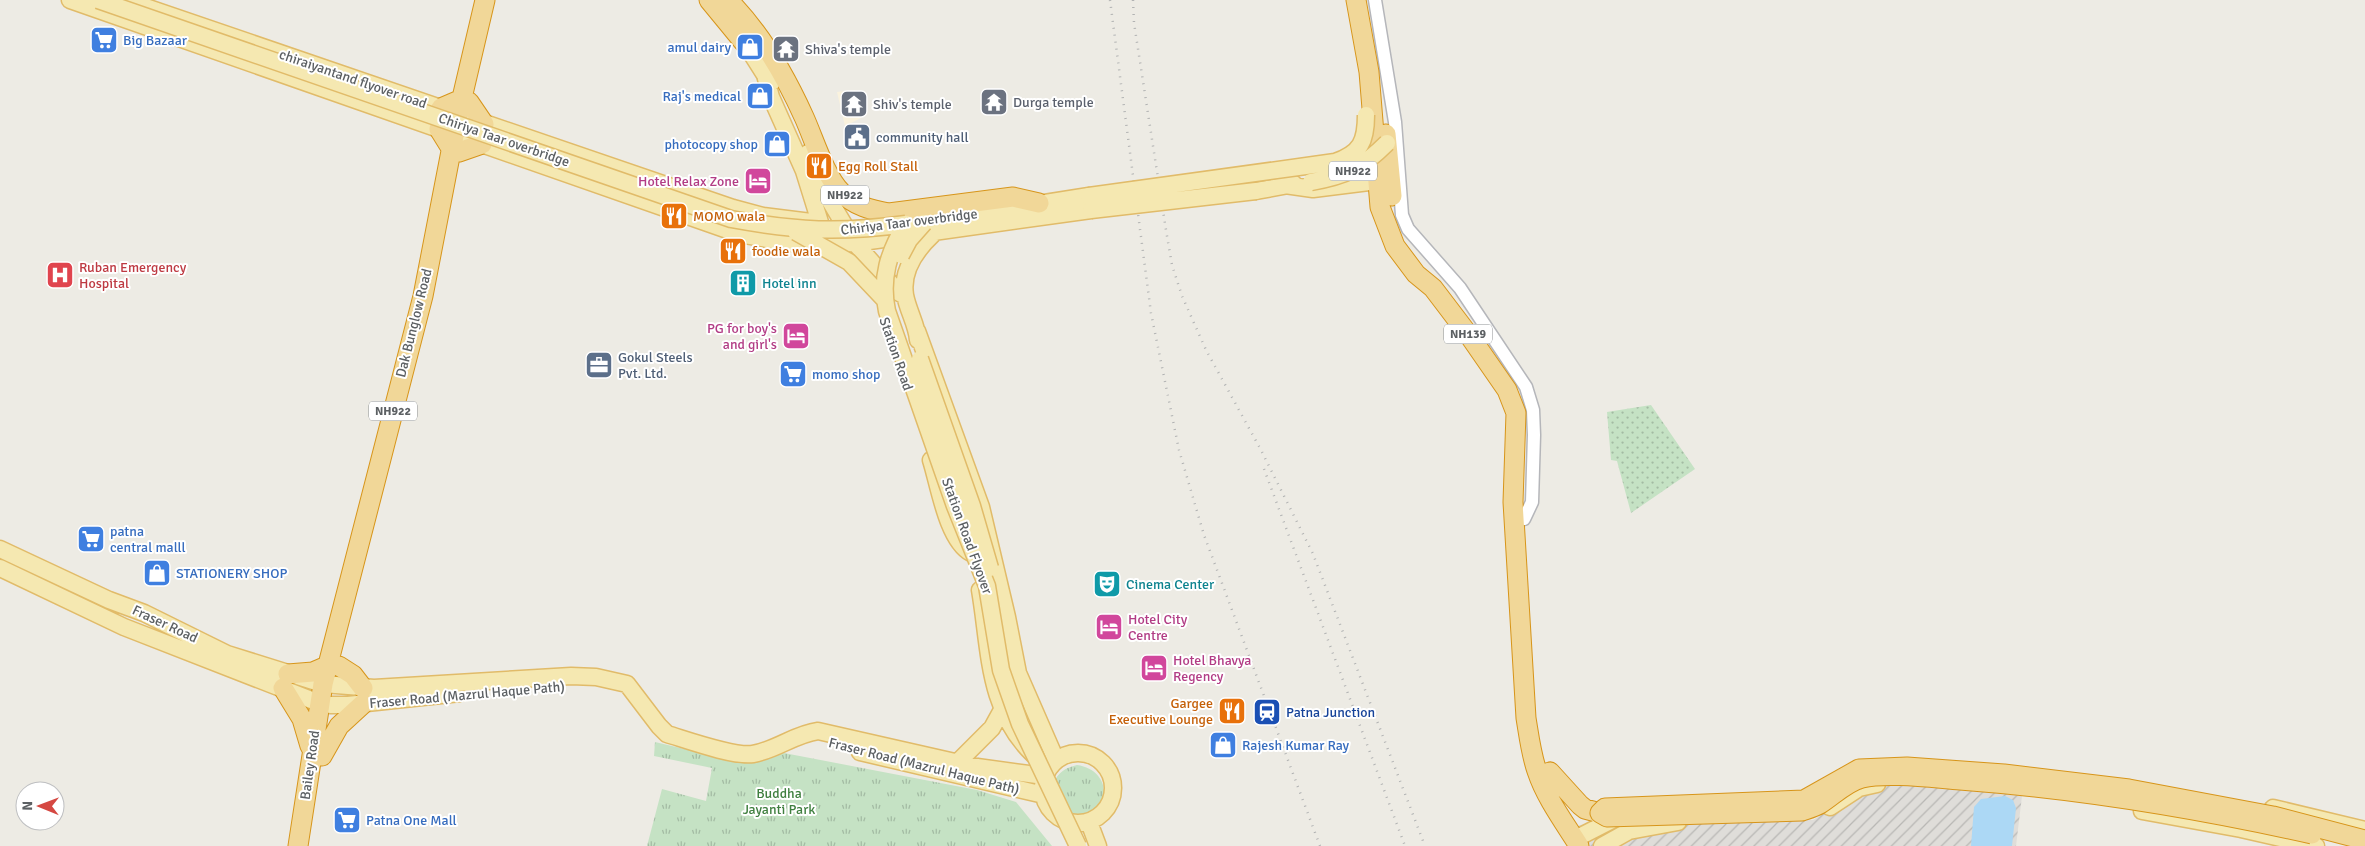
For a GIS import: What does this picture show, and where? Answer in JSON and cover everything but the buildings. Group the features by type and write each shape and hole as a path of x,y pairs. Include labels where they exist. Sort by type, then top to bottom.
{"highway":[{"name":"NH922","path":"453,141 485,0"},
{"name":"NH922","path":"459,108 493,0"},
{"name":"NH922","path":"709,0 731,10 796,98 831,178 840,192 853,202 869,209 889,212 1013,197 1039,203"},
{"name":"Chiriya Taar overbridge","path":"1356,0 1362,28"},
{"name":"NH139","path":"1364,0 1379,71 1392,203 1405,240 1415,254 1466,311 1519,400 1524,416 1524,517 1544,774 1548,798 1582,841"},
{"name":"NH139","path":"1362,28 1374,120 1380,207 1395,246 1416,274 1433,288 1471,338 1507,390 1516,414 1514,502 1526,718 1530,743 1544,774"},
{"path":"459,108 484,124"},
{"path":"453,141 482,144"},
{"name":"Dak Bunglow Road","path":"327,694 423,296 453,141"},
{"path":"333,666 353,675 364,695 317,756 285,681 333,666"},
{"name":"Bailey Road","path":"298,846 317,756 327,694"},
{"name":"Bailey Road","path":"308,846 317,756"},
{"path":"1600,813 1605,808 1804,800 1860,769 1907,767 2004,774 2129,789 2273,816 2365,840"},
{"path":"1544,774 1585,809 1607,817 1802,811 1818,806 1850,783 1861,778 1877,776 1929,778 2021,785 2151,802 2314,840 2355,846"}],"main road":[{"path":"70,0 185,39 453,141"},
{"name":"Chiriya Taar overbridge","path":"98,0 731,219 792,229 836,231 906,224 958,230 1090,210 1221,196 1344,175 1357,169 1387,143"},
{"name":"chiraiyantand flyover road","path":"124,0 459,108"},
{"path":"185,39 191,23"},
{"name":"Chiriya Taar overbridge","path":"928,228 1039,203 1318,165 1348,157 1361,145 1366,134 1366,115 1360,66 1362,28"},
{"path":"756,42 765,75 779,92 842,223 855,243 898,292 905,296 906,276 910,264 928,228"},
{"name":"Station Road","path":"765,75 771,97 804,171 826,244 834,258 874,299 886,320 952,529 964,549 970,553"},
{"path":"484,124 733,208 763,216 820,223 842,223"},
{"name":"NH922","path":"482,144 739,234 796,244 826,244 855,243 928,228"},
{"path":"1285,185 1303,189 1334,188 1378,181"},
{"name":"Station Road Flyover","path":"906,224 889,257 884,280 885,300 955,506 987,586 1001,670 1017,715 1079,846"},
{"path":"928,228 909,240 899,257 892,287 895,308 965,514 970,553 981,599 992,673 1003,708 1015,736 1050,768"},
{"path":"792,229 849,262 885,300"},
{"name":"Station Road Flyover","path":"905,296 917,331 920,359 972,506 986,552 1016,689 1090,846"},
{"path":"917,331 976,489 992,549 1018,673 1050,768 1044,795 1048,806 1056,816 1082,822 1099,817 1108,808 1113,797 1114,785 1111,772 1103,762 1093,755 1081,752 1067,754 1050,768"},
{"name":"Fraser Road","path":"0,549 109,600 144,612 285,681"},
{"path":"970,553 992,549"},
{"name":"Fraser Road","path":"0,568 124,627 327,694"},
{"name":"Fraser Road (Mazrul Haque Path)","path":"327,694 364,695 534,688 593,688 625,692 633,690 667,734 744,755 762,751 807,732 818,731 956,763 1050,768"},
{"path":"956,763 992,728 1003,708"},
{"name":"Fraser Road (Mazrul Haque Path)","path":"807,732 815,740 937,771 1044,795"},
{"path":"1582,841 1642,805 1670,799 1800,794 1813,789 1855,762 1873,759 2006,766 2127,782 2298,812 2365,830"},
{"path":"1602,846 1636,830 1658,824 1804,818 1820,813 1859,788 1872,784 1904,784 1987,790 2085,802 2314,840"},
{"path":"1703,797 1703,821"},
{"path":"1079,846 1082,822"},
{"path":"1082,822 1098,846"}],"street":[{"path":"1375,0 1395,122 1402,215 1408,229 1475,309 1526,387 1531,398 1534,435 1532,502 1524,517"}],"shaded area":[{"path":"855,90 861,118 845,126 837,92"},
{"path":"1907,781 2022,796 2016,846 1589,846 1580,833 1579,825 1624,821 1743,823 1762,816 1813,820 1863,789"}],"green space":[{"path":"1651,405 1695,469 1631,513 1617,461 1611,460 1607,412"},
{"name":"Buddha Jayanti Park","path":"655,742 727,759 753,761 784,753 977,790 1016,802 1052,846 647,846 662,789 706,801 712,768 654,756"},
{"path":"1077,765 1090,769 1099,777 1103,786 1104,796 1100,805 1093,813 1083,817 1069,817 1053,783 1063,771"}],"water":[{"path":"2005,796 2013,800 2016,808 2012,846 1971,846 1974,807 1981,799"}],"railway":[{"path":"1110,0 1151,313 1179,450 1204,535 1320,846"},
{"path":"1133,0 1134,23 1166,230 1172,265 1182,296 1206,350 1261,450 1313,554 1425,846"},
{"path":"1264,469 1405,846"}],"place":[{"name":"Big Bazaar","path":"104,40"},
{"name":"amul dairy","path":"750,47"},
{"name":"Shiva's temple","path":"786,49"},
{"name":"Raj's medical","path":"760,96"},
{"name":"Durga temple","path":"994,102"},
{"name":"Shiv's temple","path":"854,104"},
{"name":"community hall","path":"857,137"},
{"name":"photocopy shop","path":"777,144"},
{"name":"Egg Roll Stall","path":"819,166"},
{"name":"Hotel Relax Zone","path":"758,181"},
{"name":"MOMO wala","path":"674,216"},
{"name":"foodie wala","path":"733,251"},
{"name":"Ruban Emergency Hospital","path":"60,275"},
{"name":"Hotel inn","path":"743,283"},
{"name":"PG for boy's and girl's","path":"796,336"},
{"name":"Gokul Steels Pvt. Ltd.","path":"599,365"},
{"name":"momo shop","path":"793,374"},
{"name":"patna central malll","path":"91,539"},
{"name":"STATIONERY SHOP","path":"157,573"},
{"name":"Cinema Center","path":"1107,584"},
{"name":"Hotel City Centre","path":"1109,627"},
{"name":"Hotel Bhavya Regency","path":"1154,668"},
{"name":"Gargee Executive Lounge","path":"1232,711"},
{"name":"Patna Junction","path":"1267,712"},
{"name":"Rajesh Kumar Ray","path":"1223,745"},
{"name":"Patna One Mall","path":"347,820"}]}
